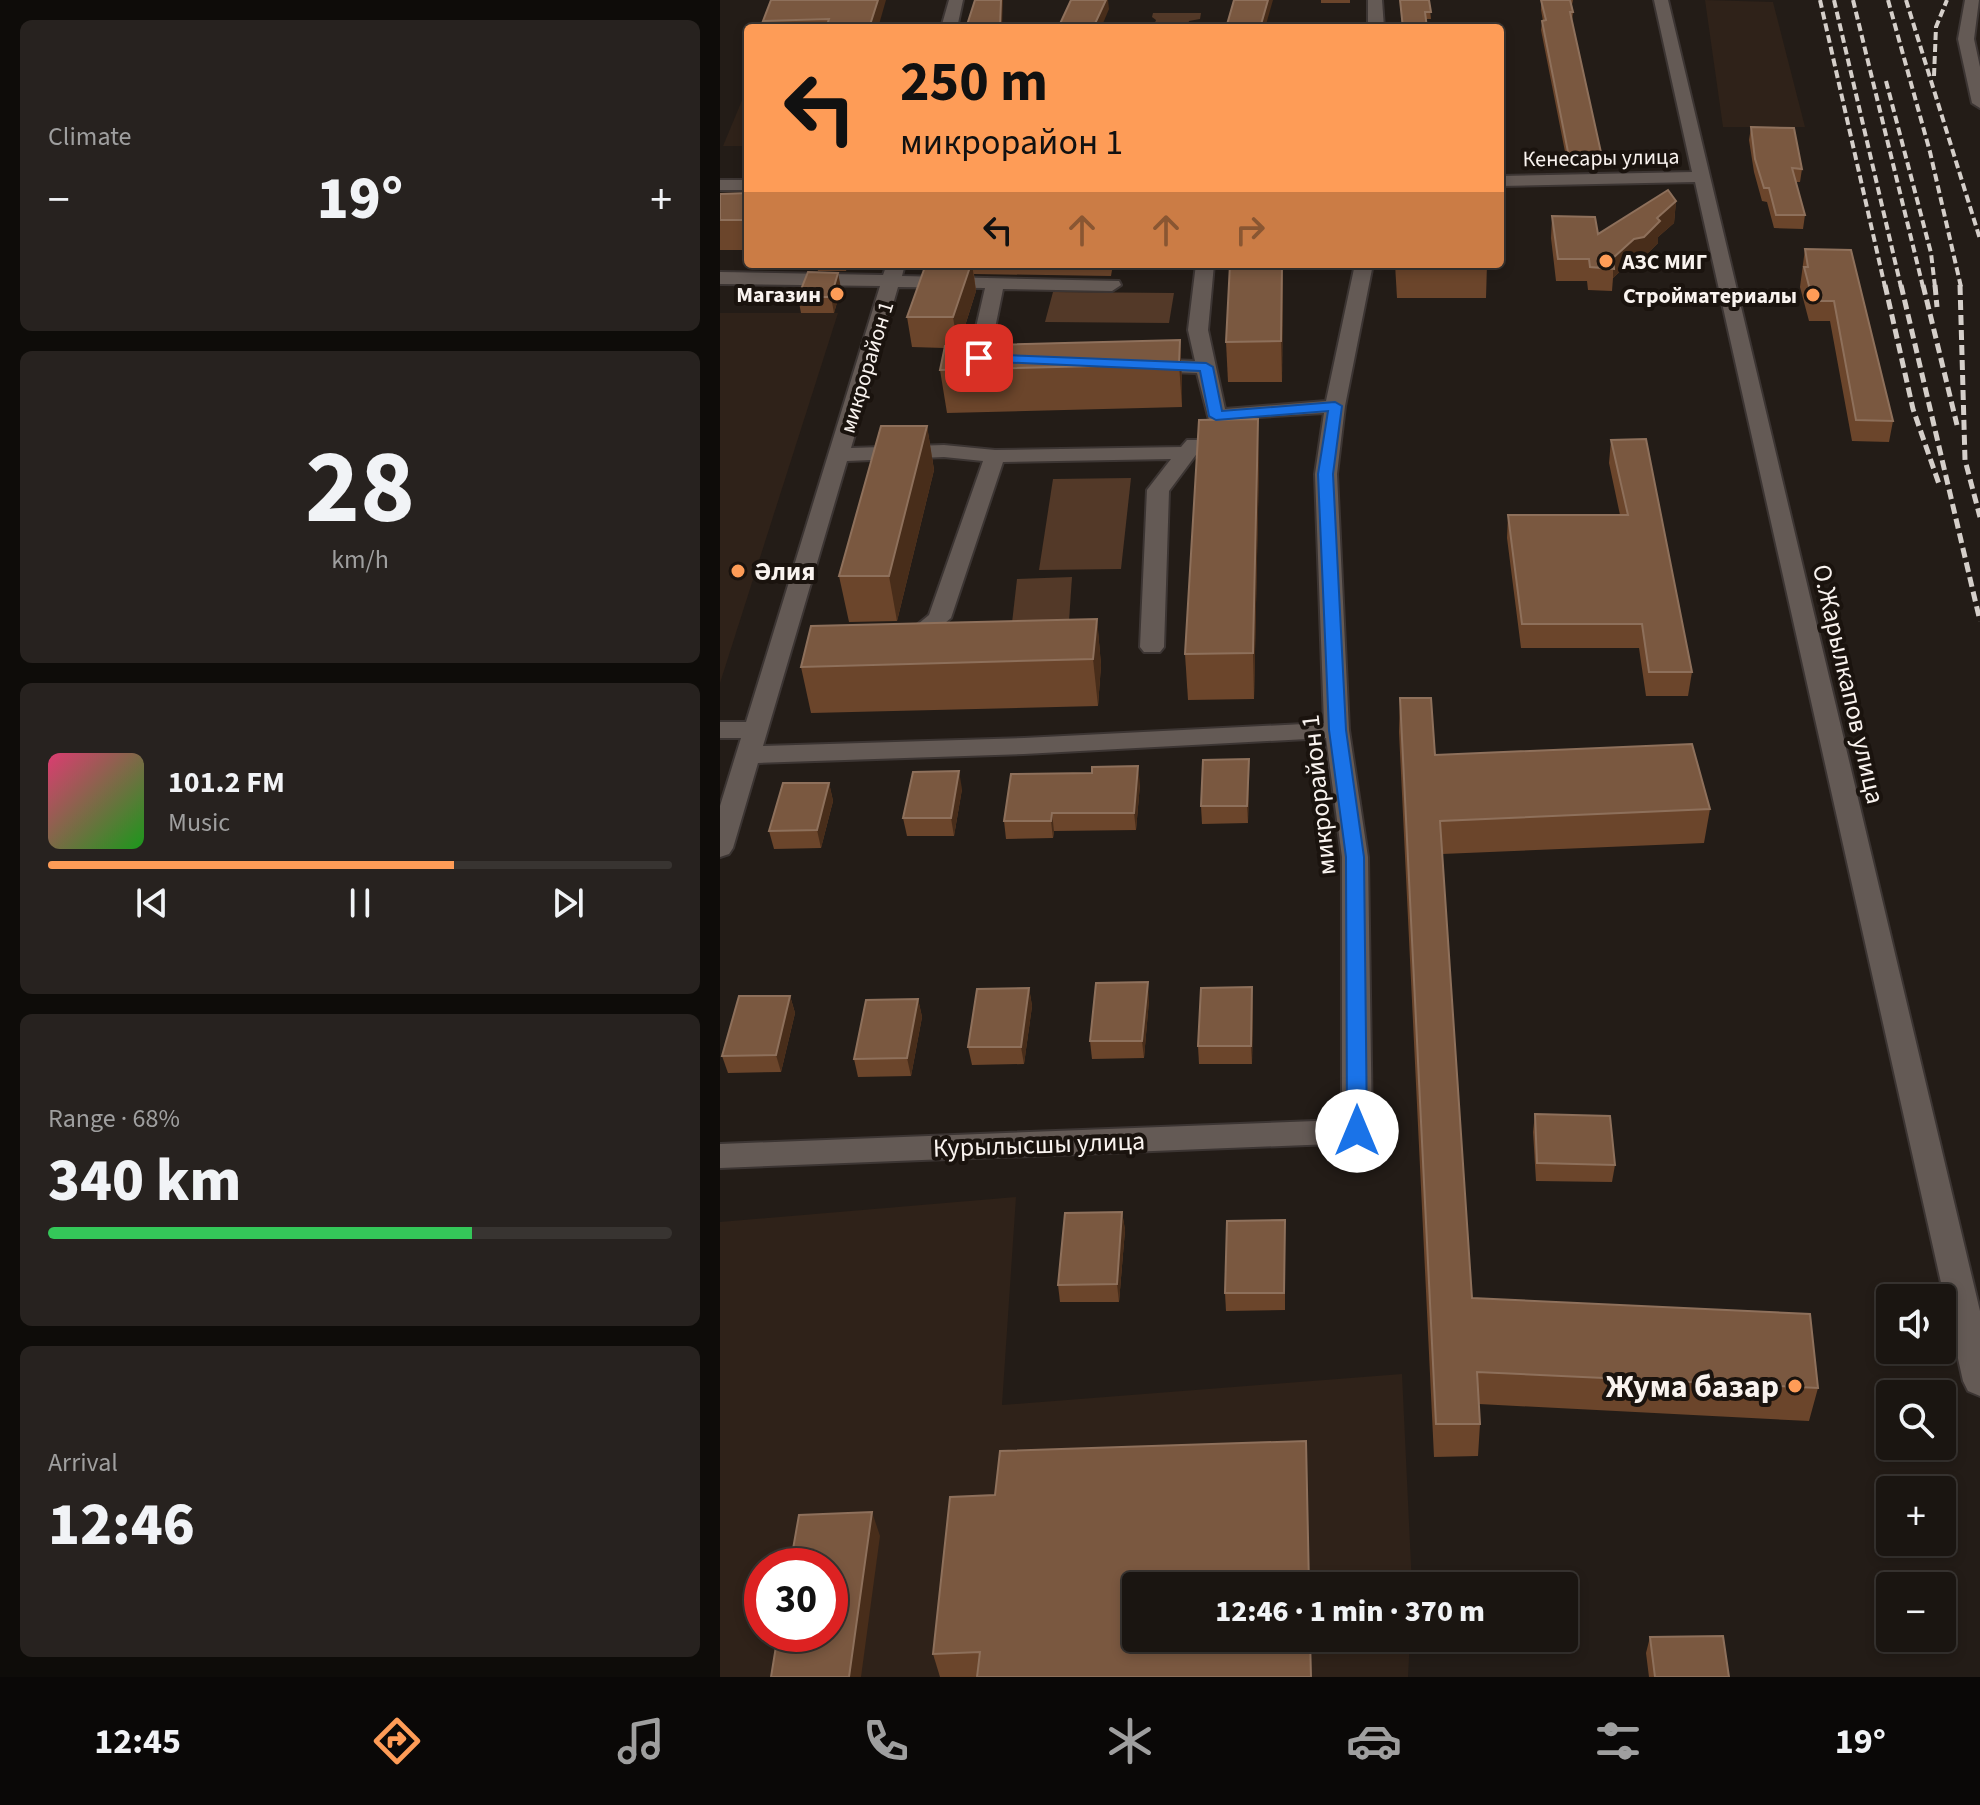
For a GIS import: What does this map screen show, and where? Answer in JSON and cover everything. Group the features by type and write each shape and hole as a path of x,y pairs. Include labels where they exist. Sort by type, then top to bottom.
{"street":[{"path":"950,24 956,0"},
{"path":"1375,0 1376,24"},
{"name":"О.Жарылкапов улица","path":"1661,0 1972,1305 1980,1381"},
{"path":"1972,0 1966,39 1980,103"},
{"name":"Кенесары улица","path":"1504,181 1703,177"},
{"path":"720,185 744,185"},
{"path":"1205,268 1198,330 1216,416"},
{"name":"микрорайон 1","path":"1357,1131 1355,857 1337,730 1326,474 1335,406 1363,268"},
{"name":"микрорайон 1","path":"720,278 894,272 995,284 1112,285"},
{"name":"микрорайон 1","path":"720,848 894,272"},
{"path":"995,284 979,358 1024,360"},
{"path":"1130,364 1206,367"},
{"path":"1152,647 1158,490 1216,416 1335,406"},
{"name":"микрорайон 1","path":"840,455 944,451 995,456 1187,453"},
{"path":"932,647 901,648 939,618 995,456"},
{"path":"720,730 756,730"},
{"path":"748,755 1024,746 1337,730"},
{"name":"Курылысшы улица","path":"720,1156 1357,1131"}],"shaded area":[{"path":"1705,0 1773,2 1805,127 1723,127"},
{"path":"1153,13 1201,13 1200,19 1189,21 1188,24 1154,24 1156,20 1152,17"},
{"path":"744,96 744,146 723,146"},
{"path":"1053,292 1174,293 1169,323 1045,322"},
{"path":"720,313 838,313 720,683"},
{"path":"1131,478 1121,569 1039,570 1053,479"},
{"path":"1072,577 1069,621 1012,623 1017,579"},
{"path":"1016,1197 1002,1405 1402,1374 1411,1572 1122,1572 1122,1652 1409,1652 1408,1677 720,1677 720,1222"}],"building":[{"path":"771,0 878,0 870,24 827,24 829,19 763,21"},
{"path":"975,0 1001,0 1000,24 967,24"},
{"path":"1071,0 1106,0 1095,24 1060,24"},
{"path":"1234,0 1268,0 1261,24 1227,24"},
{"path":"1400,0 1429,0 1431,12 1425,12 1426,24 1403,24"},
{"path":"1541,0 1570,0 1602,157 1569,157 1542,21 1546,20"},
{"path":"1751,127 1794,128 1802,169 1792,168 1805,215 1776,215 1769,188 1764,188 1755,159"},
{"path":"1668,190 1676,201 1657,218 1660,221 1644,237 1634,239 1613,258 1614,269 1590,267 1589,259 1558,259 1552,216 1595,217 1598,234"},
{"path":"744,193 744,220 720,220 720,194"},
{"path":"1805,249 1851,250 1893,421 1856,420 1834,301 1813,301 1804,267 1808,267"},
{"path":"925,268 970,268 953,317 907,317"},
{"path":"1230,268 1282,268 1281,341 1226,342"},
{"path":"808,272 838,273 831,297 798,297"},
{"path":"1180,340 1179,364 940,370 945,346"},
{"path":"1258,419 1253,653 1185,654 1199,420"},
{"path":"881,426 927,426 889,576 839,576"},
{"path":"1646,439 1692,672 1649,672 1642,624 1522,624 1508,515 1628,515 1611,440"},
{"path":"1097,619 1093,659 801,667 811,626"},
{"path":"1400,698 1431,698 1435,755 1692,744 1710,809 1440,821 1472,1298 1810,1314 1818,1388 1477,1372 1480,1424 1436,1424"},
{"path":"1249,759 1247,806 1201,806 1203,760"},
{"path":"1138,766 1134,813 1052,813 1051,821 1004,821 1011,774 1092,773 1092,767"},
{"path":"959,771 951,818 903,818 913,772"},
{"path":"783,783 829,783 817,830 769,831"},
{"path":"1148,982 1142,1041 1090,1041 1096,983"},
{"path":"1252,987 1251,1046 1198,1046 1201,988"},
{"path":"1029,988 1021,1047 968,1047 977,989"},
{"path":"739,996 790,996 776,1055 722,1056"},
{"path":"918,999 907,1058 854,1059 866,1000"},
{"path":"1535,1114 1610,1116 1615,1165 1537,1163"},
{"path":"1122,1212 1117,1284 1058,1285 1065,1213"},
{"path":"1285,1220 1284,1293 1225,1293 1227,1221"},
{"path":"1306,1441 1309,1572 1122,1572 1122,1652 1310,1652 1311,1677 977,1677 980,1652 933,1654 950,1497 995,1495 1000,1451"},
{"path":"872,1512 849,1677 771,1677 775,1652 848,1652 848,1548 793,1548 799,1515"},
{"path":"1723,1636 1729,1677 1655,1677 1650,1637"}],"railway":[{"path":"1820,0 1885,287"},
{"path":"1834,0 1901,287"},
{"path":"1853,0 1923,287"},
{"path":"1888,0 1930,152 1961,287"},
{"path":"1906,0 1980,239"},
{"path":"1934,76 1936,27 1947,0"},
{"path":"1886,81 1931,253 1935,287"},
{"path":"1885,285 1913,409 1939,484"},
{"path":"1901,285 1980,621"},
{"path":"1923,285 1957,425"},
{"path":"1935,285 1937,307"},
{"path":"1960,285 1965,460 1980,517"}],"place":[{"name":"АЗС МИГ","path":"1606,261"},
{"name":"Магазин","path":"837,294"},
{"name":"Стройматериалы","path":"1813,295"},
{"name":"Әлия","path":"738,571"},
{"name":"Жума базар","path":"1795,1386"}],"route":[{"path":"979,358 1206,367 1216,416 1335,406 1326,474 1337,730 1355,857 1357,1131"}]}
